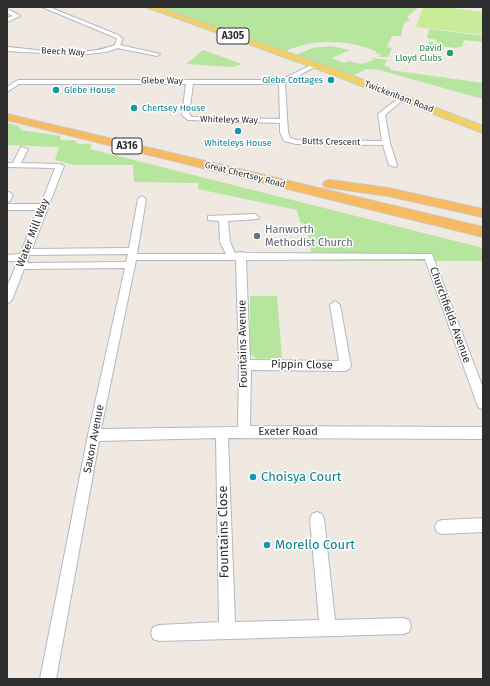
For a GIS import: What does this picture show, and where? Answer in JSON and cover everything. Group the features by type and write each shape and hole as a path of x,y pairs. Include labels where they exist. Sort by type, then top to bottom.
{"highway":[{"name":"Great Chertsey Road","path":"7,108 330,184 483,222"},
{"name":"Great Chertsey Road","path":"7,117 483,232"},
{"path":"247,176 404,223 483,243"},
{"path":"330,184 388,192 483,213"}],"main road":[{"name":"A305","path":"150,7 316,65"},
{"name":"Twickenham Road","path":"316,65 483,130"}],"street":[{"path":"7,20 17,16 7,10 12,7"},
{"path":"45,7 116,36 120,39 117,46 157,54"},
{"name":"Beech Way","path":"7,49 90,53 106,51 117,46"},
{"name":"Glebe Way","path":"7,90 18,82 282,82 316,65"},
{"name":"Whiteleys Way","path":"190,82 185,114 190,119 284,121"},
{"name":"Butts Crescent","path":"282,82 285,137 291,141 386,143"},
{"path":"393,165 386,143 381,114 402,98"},
{"path":"7,166 16,165 24,149"},
{"name":"Water Mill Way","path":"7,300 60,166 16,165"},
{"name":"Saxon Avenue","path":"48,679 94,435 142,199"},
{"path":"7,207 43,207"},
{"path":"211,218 255,217"},
{"name":"Fountains Avenue","path":"223,218 225,242 237,255 245,364 244,432"},
{"name":"Churchfields Avenue","path":"23,258 131,258 237,255 429,256 483,404"},
{"path":"7,258 23,258"},
{"name":"Churchfields Avenue","path":"23,258 131,258"},
{"name":"Pippin Close","path":"245,364 345,366 335,305"},
{"name":"Exeter Road","path":"94,435 222,434 244,432 483,433"},
{"name":"Fountains Close","path":"222,434 227,630"},
{"path":"317,519 328,628"},
{"path":"442,527 483,525"},
{"path":"159,633 403,626"}],"green space":[{"path":"155,7 419,7 407,17 410,20 404,23 401,36 392,36 387,47 392,48 388,57 378,57 381,55 376,53 376,51 365,47 330,42 306,44 284,52"},
{"path":"423,7 442,7 483,12 483,35 416,27"},
{"path":"429,29 483,36 483,42 464,40 462,47 457,48 429,45 429,42 436,42 437,40 427,38"},
{"path":"330,46 350,50 331,58 344,63 349,61 362,64 374,60 371,58 387,60 384,66 390,67 390,70 483,83 483,99 379,70 366,69 353,76 296,55 312,48"},
{"path":"203,50 242,64 232,67 186,64"},
{"path":"7,123 19,126 21,130 60,136 61,140 75,140 77,141 76,143 80,144 92,144 90,149 483,248 483,261 313,261 306,225 300,222 297,210 198,189 198,183 134,182 133,165 75,165 55,160 59,147 7,145"},
{"path":"250,296 277,296 282,358 256,359 250,353"}],"place":[{"name":"David Lloyd Clubs","path":"450,53"},
{"name":"Glebe Cottages","path":"331,80"},
{"name":"Glebe House","path":"56,90"},
{"name":"Chertsey House","path":"134,108"},
{"name":"Whiteleys House","path":"238,131"},
{"name":"Hanworth Methodist Church","path":"257,236"},
{"name":"Choisya Court","path":"253,477"},
{"name":"Morello Court","path":"267,545"}]}
